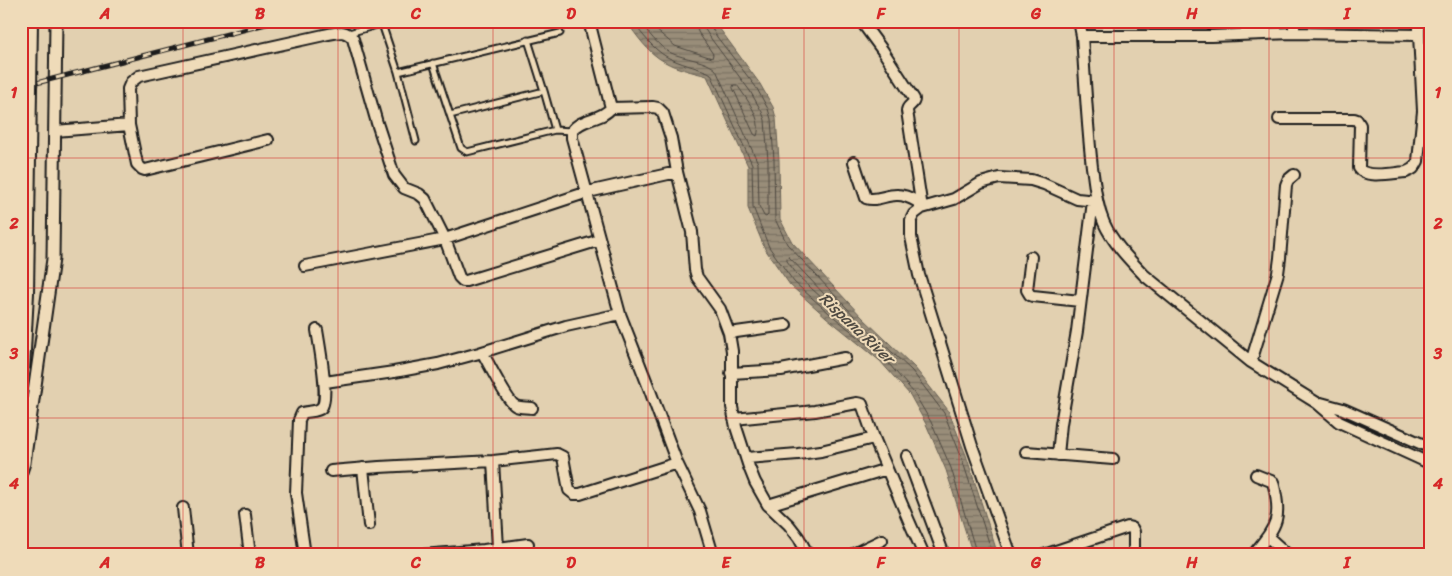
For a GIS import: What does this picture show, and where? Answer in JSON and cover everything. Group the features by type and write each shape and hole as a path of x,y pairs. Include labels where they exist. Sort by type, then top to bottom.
{"highway":[{"path":"21,369 25,284 29,21"}],"street":[{"path":"21,472 24,463 53,259 56,21"},
{"path":"588,21 611,108"},
{"path":"861,21 884,51 914,99 913,103 908,106 907,111 922,206"},
{"path":"1058,455 1095,201 1082,36 1079,21"},
{"path":"1294,21 1294,33"},
{"path":"1279,119 1357,120 1360,125 1359,168 1362,172 1370,175 1406,172 1414,168 1418,161 1422,111 1418,21"},
{"path":"268,140 145,170 142,169 137,164 129,125 128,89 131,82 140,76 324,35 349,33 353,38 394,175 404,188 419,194 425,199 445,239 459,277 464,281 600,240"},
{"path":"1082,36 1211,36 1294,33 1419,35"},
{"path":"714,555 700,511 676,463 620,314 572,138 572,131 576,126 606,113 611,108 653,107 663,113 671,138 677,172 692,232 697,277 720,309 729,333 732,351 731,373 734,419 746,458 755,482 768,505 789,525 808,555"},
{"path":"55,131 129,125"},
{"path":"854,162 866,198 872,200 891,195 900,195 922,206"},
{"path":"305,266 445,239 588,192 677,172"},
{"path":"1251,362 1278,273 1286,185 1294,175"},
{"path":"1011,555 972,446 919,275 911,237 911,220 922,206 954,199 981,183 999,178 1031,180 1077,199 1095,201"},
{"path":"1095,201 1115,242 1128,259 1144,275 1251,362 1317,403 1339,422 1431,464"},
{"path":"1031,257 1027,290 1030,295 1080,300"},
{"path":"325,382 438,364 551,330 620,314"},
{"path":"729,333 786,324"},
{"path":"305,555 296,493 299,420 302,413 318,410 323,406 325,399 325,382 317,330"},
{"path":"482,352 513,404 517,407 532,408"},
{"path":"731,373 781,370 845,358"},
{"path":"734,419 815,411 859,403 863,405 874,438 924,555"},
{"path":"1317,403 1343,409 1431,448"},
{"path":"746,458 821,451 874,438"},
{"path":"1026,452 1113,460"},
{"path":"331,471 552,454 563,457 567,486 574,494 580,494 676,463"},
{"path":"907,456 944,555"},
{"path":"493,460 498,548"},
{"path":"363,468 369,526"},
{"path":"768,505 887,469"},
{"path":"1253,555 1276,524 1278,514 1272,480 1256,475"},
{"path":"183,508 188,555"},
{"path":"244,515 250,555"},
{"path":"1044,555 1128,527 1132,528 1134,532 1134,555"},
{"path":"1268,536 1288,555"},
{"path":"851,555 882,540"},
{"path":"422,555 474,553 528,544"}],"lane":[{"path":"349,33 391,21"},
{"path":"382,24 398,72 416,141"},
{"path":"398,72 560,33"},
{"path":"528,40 555,130"},
{"path":"432,64 461,148 467,152 555,130 572,131"},
{"path":"450,115 544,91"}],"water":[{"name":"Rispana River","path":"626,21 714,21 760,84 773,107 776,118 780,219 792,242 862,317 915,368 948,410 966,455 998,555 973,555 946,470 926,424 910,395 880,361 790,285 765,249 748,208 748,166 707,76 675,67 653,54"}],"railway":[{"path":"21,87 278,21"}]}
